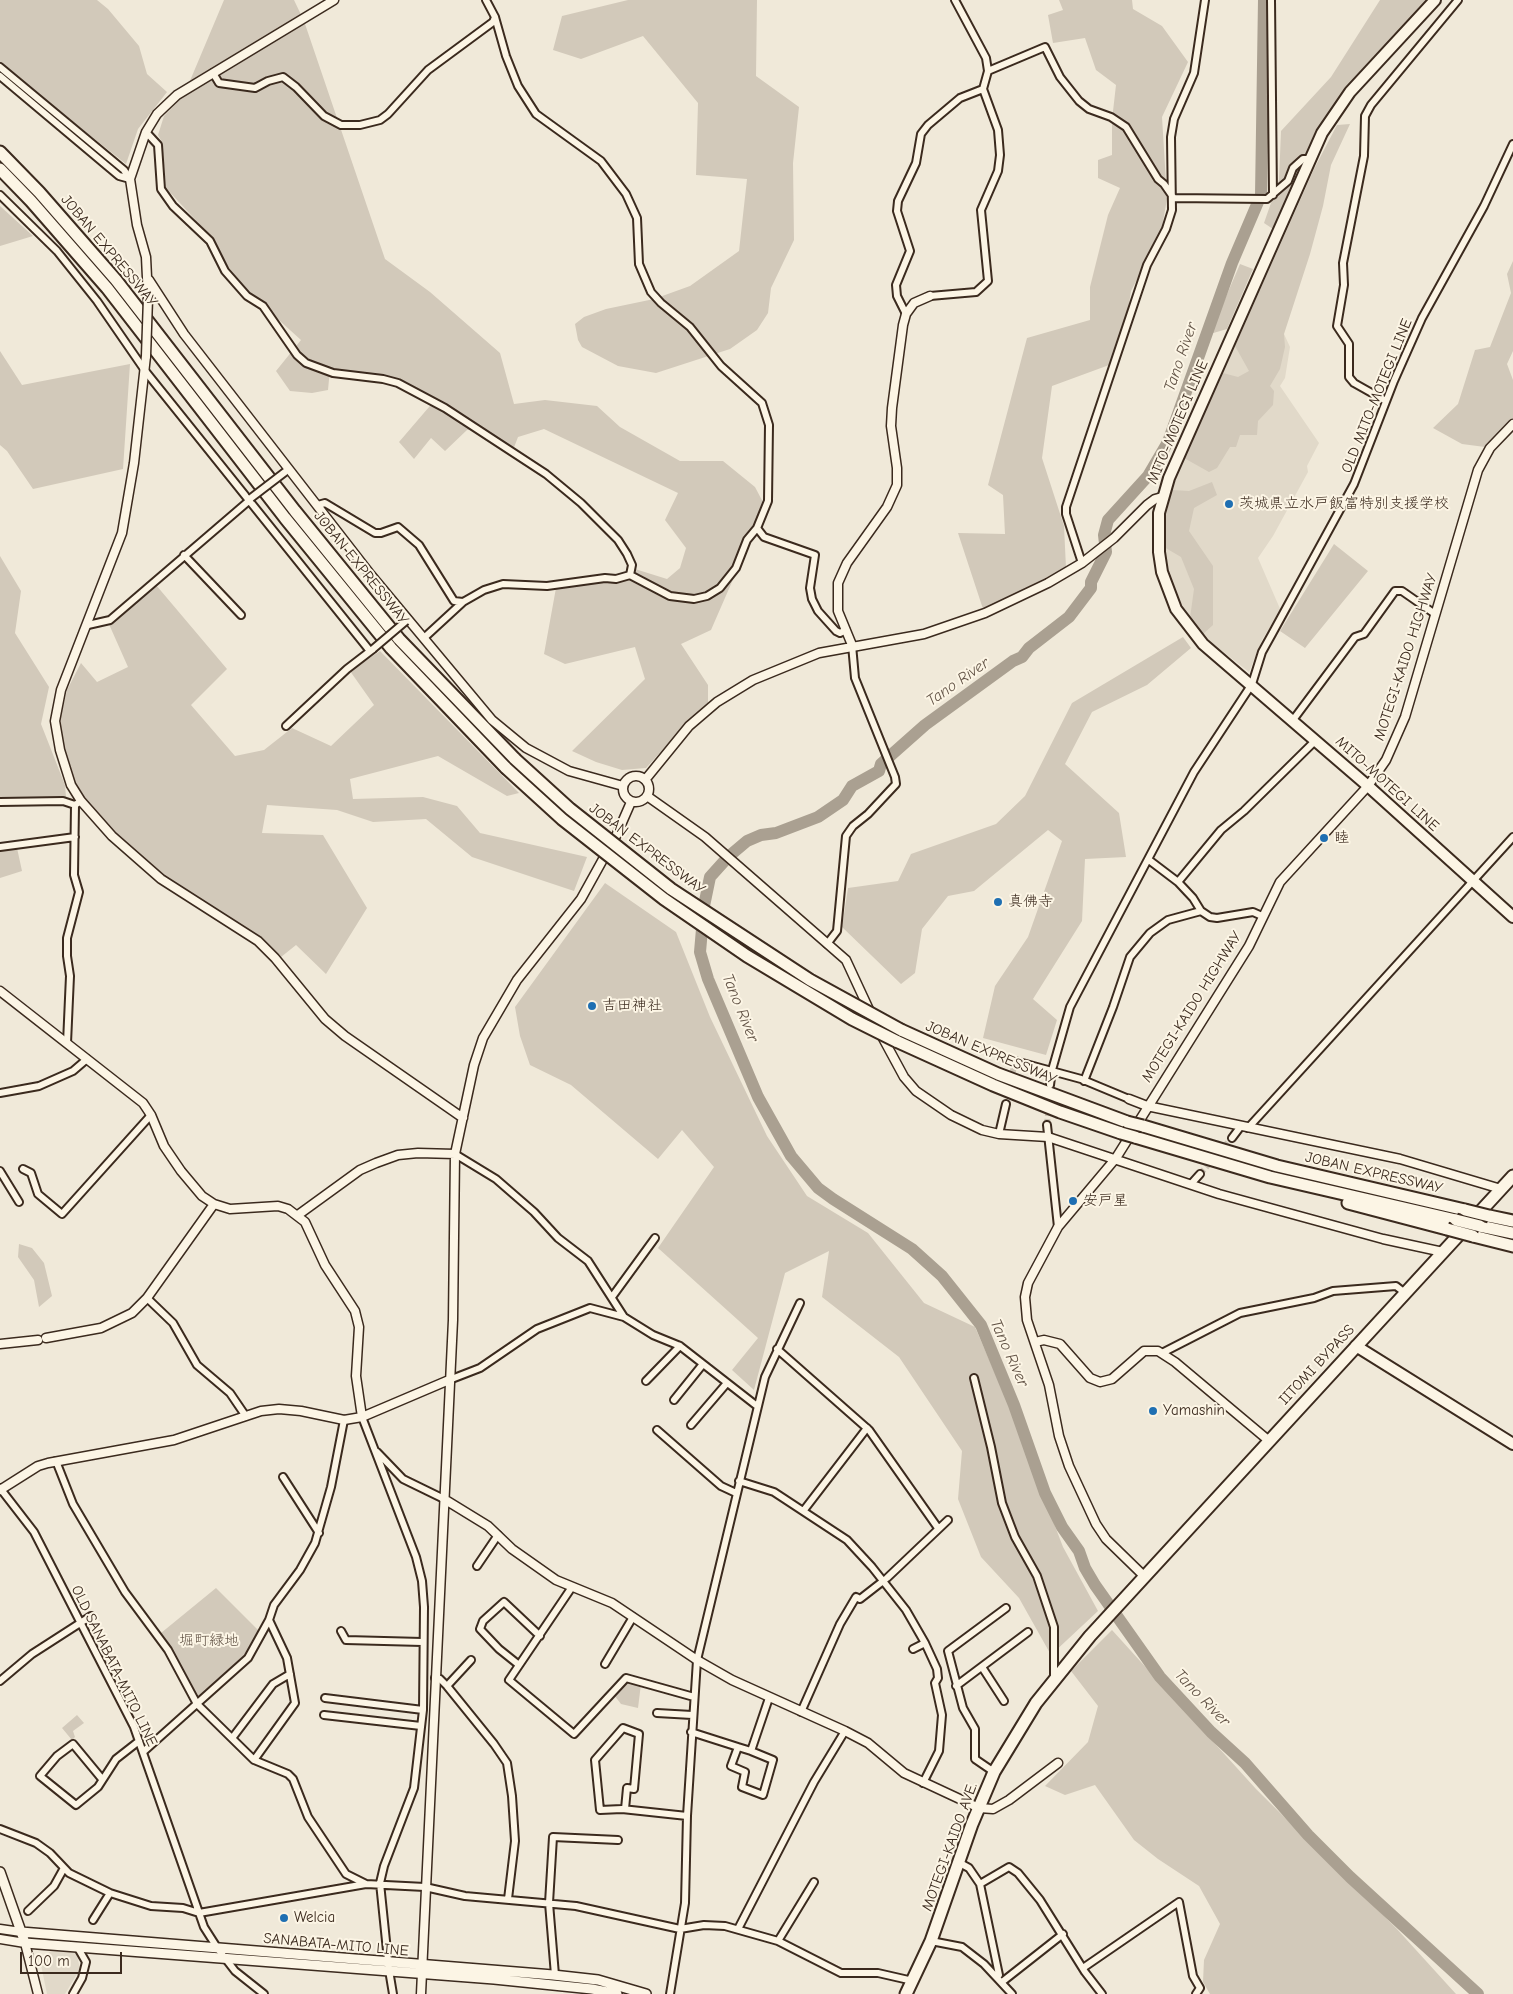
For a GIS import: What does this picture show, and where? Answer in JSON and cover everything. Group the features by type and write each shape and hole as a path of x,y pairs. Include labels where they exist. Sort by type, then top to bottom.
{"highway":[{"name":"JOBAN EXPRESSWAY","path":"0,152 39,192 116,280 319,541 399,639 515,759 577,815 671,889 802,975 901,1030 998,1074 1148,1128 1492,1213"},
{"name":"JOBAN EXPRESSWAY","path":"0,169 62,236 131,319 346,595 404,663 506,768 562,818 664,898 747,956 852,1019 993,1085 1060,1112 1121,1133 1270,1177 1513,1233"},
{"path":"0,180 62,236"},
{"path":"1160,1145 1217,1168 1513,1246"},
{"name":"IITOMI BYPASS","path":"1145,1577 1268,1440 1513,1176"},
{"path":"1492,1213 1513,1214"},
{"path":"1492,1213 1513,1221"},
{"name":"MOTEGI-KAIDO AVE.","path":"906,1994 931,1941 958,1862 994,1772 1016,1733 1054,1678 1145,1577"}],"main road":[{"name":"MITO-MOTEGI LINE","path":"1435,0 1350,92 1322,133 1162,497 1158,530 1159,552 1164,578 1176,609 1203,644 1316,740 1513,917"},
{"path":"1356,1346 1513,1444"},
{"path":"0,1872 25,1943"},
{"name":"SANABATA-MITO LINE","path":"21,1932 422,1969 557,1984 617,1994"},
{"name":"SANABATA-MITO LINE","path":"25,1943 224,1958 388,1966"},
{"name":"SANABATA-MITO LINE","path":"422,1969 555,1975 598,1980 646,1994"}],"street":[{"path":"130,179 146,132 167,103 334,0"},
{"path":"425,637 463,602 484,590 503,584 547,586 606,578 616,579 630,575 670,596 694,599 707,596 720,588 736,568 747,540 757,528 768,500 769,425 762,403 721,366 690,327 661,303 651,292 638,264 637,218 626,194 601,161 536,114 512,71 495,17 486,0"},
{"path":"827,944 837,932 846,836 853,826 868,814 896,784 886,754 854,678 852,645 838,611 837,594 841,573 887,508 896,485 897,468 891,426 892,408 906,314 914,303 930,296 976,292 988,281 981,210 998,170 1000,155 998,130 983,89 988,71 986,58 955,0"},
{"path":"1082,564 1066,514 1066,507 1147,265 1166,229 1173,198 1171,138 1174,119 1194,73 1205,0"},
{"path":"1270,197 1271,0"},
{"path":"1386,401 1354,383 1349,376 1349,344 1337,326 1344,285 1343,263 1364,156 1365,116 1458,0"},
{"path":"213,73 219,83 256,88 268,81 283,77 296,86 324,116 334,122 349,126 372,123 388,114 428,70 493,22 495,17"},
{"path":"988,71 1045,46 1060,77 1078,101 1089,110 1111,117 1126,127 1158,179 1164,184 1173,198"},
{"path":"0,67 124,170 130,179 137,225 146,257 149,280 146,372 134,463 122,532 88,625 61,690 54,720 60,750 78,803 74,875 79,892 67,938 70,976 66,1043"},
{"path":"0,76 119,176 130,179"},
{"path":"906,314 897,296 896,285 910,250 897,211 898,201 916,164 921,134 928,125 960,98 983,89"},
{"path":"146,132 158,145 161,189 173,206 210,241 225,271 247,296 263,306 297,355 306,363 333,373 383,379 398,383 445,408 546,474 581,503 618,540 632,564 630,575"},
{"name":"OLD MITO-MOTEGI LINE","path":"1050,1085 1052,1070 1070,1007 1194,772 1252,684 1262,652 1354,484 1386,401 1422,318 1484,206 1513,144"},
{"path":"1173,198 1258,199 1270,197 1288,181 1293,168 1303,159 1310,159"},
{"path":"0,195 57,252 97,301 146,372 372,650"},
{"path":"149,280 184,334 287,470 318,505 408,620 425,637 464,689 492,720 526,748 569,771 623,786"},
{"name":"MOTEGI-KAIDO HIGHWAY","path":"1145,1577 1106,1538 1096,1524 1072,1474 1063,1450 1049,1385 1027,1320 1025,1297 1035,1266 1058,1227 1116,1158 1249,946 1280,882 1368,786 1386,760 1398,737 1478,470 1490,448 1513,424"},
{"path":"88,625 110,620 184,554 287,470"},
{"path":"644,780 689,726 717,702 753,680 789,663 819,653 852,645 924,634 985,613 1048,583 1082,564 1114,538 1155,498 1162,497"},
{"path":"318,505 325,504 375,533 381,534 398,527 419,545 454,601 463,602"},
{"path":"757,528 764,537 815,555 810,588 812,599 818,611 836,631 840,633 846,630"},
{"path":"184,554 242,614"},
{"path":"1293,720 1355,637 1364,634 1395,591 1402,591 1435,614"},
{"path":"286,726 408,620"},
{"path":"1178,882 1221,830 1244,811 1316,740"},
{"path":"634,776 644,780 648,785 648,796 639,802 631,802 625,797 623,786 627,780 634,776"},
{"path":"648,796 712,843 846,960 896,1063 916,1091 970,1126 999,1134 1048,1137 1116,1158 1218,1194 1383,1239 1443,1252"},
{"path":"0,802 63,801 78,803 161,879 258,942 275,958 325,1019 345,1036 463,1118"},
{"path":"421,1994 453,1320 455,1154 474,1065 483,1038 517,980 581,899 617,834 631,802"},
{"path":"0,847 75,837"},
{"path":"1232,1138 1513,837"},
{"path":"1149,860 1178,882 1193,898 1201,911 1217,918 1253,912 1262,916"},
{"path":"1084,1081 1130,957 1150,933 1168,920 1201,911"},
{"path":"0,991 134,1095 151,1115 164,1146 181,1171 202,1196 214,1204 241,1210 278,1206 298,1215 305,1222 325,1265 355,1311 359,1327 356,1376 362,1417 408,1535 422,1580 423,1710 414,1788 384,1866 380,1883 388,1966 393,1994"},
{"path":"0,1093 40,1086 73,1071 87,1059"},
{"path":"1015,1061 1052,1070 1147,1106 1400,1159 1502,1189"},
{"path":"999,1134 1006,1104"},
{"path":"22,1169 31,1173 38,1194 62,1214 151,1115"},
{"path":"1047,1125 1058,1227"},
{"path":"298,1215 360,1170 376,1163 398,1155 418,1153 455,1154 496,1179 534,1212 558,1238 588,1261 624,1317"},
{"path":"0,1171 19,1202"},
{"path":"1191,1184 1200,1174"},
{"path":"0,1344 42,1339 112,1325 132,1313 147,1298 214,1204"},
{"path":"612,1297 655,1238"},
{"path":"1162,1353 1240,1313 1314,1298 1333,1291 1396,1286 1405,1293"},
{"path":"147,1298 173,1323 196,1365 230,1393 245,1414"},
{"path":"670,1994 686,1903 687,1816 692,1715 698,1660 765,1377 800,1303"},
{"path":"0,1489 38,1466 56,1461 174,1440 245,1414 279,1409 344,1420 362,1417 480,1368 524,1336 590,1308 624,1317 653,1335 680,1346 757,1406"},
{"path":"1035,1342 1044,1340 1060,1344 1090,1378 1100,1382 1112,1379 1144,1351 1162,1353 1230,1406 1268,1440"},
{"path":"646,1381 680,1346"},
{"path":"778,1349 867,1428 938,1528"},
{"path":"674,1400 703,1364"},
{"path":"974,1378 991,1447 1002,1503 1015,1537 1037,1576 1054,1627 1054,1678"},
{"path":"692,1425 727,1383"},
{"path":"143,1752 248,1658 269,1620 274,1605 300,1570 319,1533 338,1456 344,1420"},
{"path":"804,1510 867,1428"},
{"path":"657,1430 721,1486 736,1493"},
{"path":"372,1446 403,1479 444,1500 498,1535 524,1558 556,1580 612,1604 698,1660 769,1698 845,1730 868,1743 904,1773 923,1783 980,1808 993,1809 1009,1800 1058,1763"},
{"path":"56,1461 73,1504 125,1592 168,1650 197,1704 233,1737 254,1760 288,1774 293,1779 308,1818 338,1865 346,1874 366,1884"},
{"path":"283,1477 319,1533"},
{"path":"739,1481 774,1492 847,1540 883,1580 906,1610 937,1669 938,1678 935,1683 942,1715 939,1751 923,1783"},
{"name":"OLD SANABATA-MITO LINE","path":"0,1489 34,1532 139,1741 199,1913 224,1958 240,1976 264,1994"},
{"path":"802,1712 840,1624 856,1597 860,1598 883,1580 948,1520"},
{"path":"477,1566 498,1535"},
{"path":"572,1587 509,1680 574,1734 626,1678 694,1698"},
{"path":"519,1665 499,1649 480,1629 483,1621 504,1602 540,1636"},
{"path":"994,1772 975,1759 975,1730 963,1708 948,1651 1006,1608"},
{"path":"0,1681 32,1654 91,1616"},
{"path":"605,1664 633,1617"},
{"path":"254,1760 295,1702 283,1646 269,1620"},
{"path":"341,1630 346,1640 422,1642"},
{"path":"956,1686 1028,1632"},
{"path":"913,1649 925,1643"},
{"path":"447,1686 470,1660"},
{"path":"982,1666 1004,1701"},
{"path":"233,1737 273,1684 290,1674"},
{"path":"435,1678 440,1678 447,1686 494,1744 506,1763 512,1796 514,1841 508,1899"},
{"path":"325,1698 423,1710"},
{"path":"750,1751 769,1698"},
{"path":"657,1713 692,1715"},
{"path":"324,1715 421,1726"},
{"path":"625,1809 627,1788 634,1789 639,1734 622,1728 595,1760 600,1810 625,1809 687,1816"},
{"path":"738,1929 814,1782 845,1730"},
{"path":"692,1732 738,1747 750,1751 773,1760 763,1795 742,1787 745,1772 731,1766 738,1747"},
{"path":"102,1779 73,1744 57,1756 40,1776 76,1806 98,1787 116,1759 139,1741"},
{"path":"0,1829 36,1843 50,1853 69,1873 110,1893 151,1906 182,1908 199,1913 366,1884 425,1886 465,1896 549,1903 682,1928 704,1925 738,1929 778,1942 841,1973 878,1973 913,1981"},
{"path":"555,1975 549,1903 553,1837 618,1840"},
{"path":"958,1862 970,1868 980,1884 999,1979"},
{"path":"980,1884 1009,1867 1018,1873 1040,1900 1083,1968 1102,1994"},
{"path":"28,1911 54,1886 64,1868"},
{"path":"778,1942 814,1882"},
{"path":"93,1920 110,1893"},
{"path":"1083,1968 1179,1902 1193,1976 1200,1988 1196,1994"},
{"path":"0,1929 21,1932"},
{"path":"999,1979 1063,1934"},
{"path":"0,1939 25,1943 38,1994"},
{"path":"931,1941 962,1947 999,1979 1012,1994"},
{"path":"73,1994 82,1978 86,1962 78,1948"}],"shaded area":[{"name":"茨城県立水戸飯富特別支援学校","path":"1284,334 1290,347 1285,378 1280,386 1319,443 1307,466 1308,472 1273,536 1258,558 1281,611 1263,638 1249,672 1213,644 1190,618 1181,603 1170,575 1164,547 1164,523 1177,474 1235,346 1240,341"},
{"path":"52,1950 76,1951 80,1969 65,1994 47,1994 40,1960"}],"green space":[{"path":"0,0 97,0 108,9 139,46 147,74 167,92 138,129 126,164 0,64"},
{"path":"224,0 294,0 304,21 385,259 430,292 500,353 514,404 545,400 597,406 620,427 680,461 723,461 755,487 765,506 711,630 681,644 708,685 708,705 686,724 646,768 622,770 596,762 572,751 645,679 635,647 565,664 544,654 556,588 604,580 617,581 628,579 635,569 667,579 680,568 686,548 665,520 678,493 544,429 518,437 513,450 483,429 467,430 445,451 431,438 414,459 399,442 435,400 399,380 330,369 328,390 312,393 290,391 276,371 301,340 249,293 227,265 213,239 166,188 162,142 158,135 164,116 184,95"},
{"path":"628,0 757,0 756,76 799,107 793,163 794,240 771,288 768,313 757,330 730,349 656,373 618,366 582,347 578,340 575,324 584,317 606,309 654,299 690,286 739,251 747,179 696,175 698,103 643,36 581,59 553,50 562,16"},
{"path":"1059,0 1132,0 1133,9 1162,26 1188,62 1162,117 1167,199 1161,233 1131,291 1120,361 1052,386 1042,458 1064,526 1066,568 983,609 958,533 1005,534 1003,495 988,485 1027,338 1090,320 1090,287 1108,215 1120,188 1098,178 1098,160 1112,155 1112,120 1116,85 1096,70 1085,38 1053,43 1048,15 1063,10"},
{"path":"1380,0 1428,0 1362,69 1316,130 1289,196 1273,229 1264,223 1279,180 1281,131 1331,77"},
{"path":"1350,124 1331,165 1323,206 1310,254 1284,334 1285,347 1280,369 1270,386 1274,391 1273,405 1258,421 1257,435 1240,435 1236,447 1230,447 1217,468 1209,472 1184,458 1223,373 1238,377 1249,371 1235,346 1314,169 1337,125"},
{"path":"0,206 33,236 0,246"},
{"path":"1513,261 1513,351 1507,364 1513,380 1513,418 1485,447 1462,444 1433,428 1458,404 1475,350 1490,347 1511,293 1507,274"},
{"path":"1240,264 1253,269 1227,329 1210,334"},
{"path":"0,351 22,385 130,364 123,469 33,489 7,451 0,445"},
{"path":"1212,482 1217,495 1194,508 1189,531 1213,566 1213,625 1203,634 1190,618 1194,589 1181,557 1164,547 1164,523 1172,490 1189,491"},
{"path":"1334,544 1368,571 1305,648 1280,631"},
{"path":"0,556 21,591 15,633 49,687 41,724 65,785 66,797 0,798"},
{"path":"156,585 227,669 191,705 235,756 264,750 292,728 331,746 374,705 350,671 380,651 519,793 507,796 438,756 350,779 353,799 423,797 457,806 480,833 587,857 574,891 472,857 426,819 373,822 337,810 267,805 262,833 323,835 367,908 326,974 296,945 281,957 259,937 164,876 114,834 84,798 74,782 64,749 60,720 67,690 81,663 97,682 128,667 108,622 135,598"},
{"path":"1183,637 1191,648 1147,685 1092,712 1065,764 1119,813 1126,857 1085,859 1082,921 1033,999 1057,1020 1046,1055 983,1038 995,986 1028,937 1062,841 1048,830 974,891 948,896 922,929 915,973 901,984 842,927 848,888 898,881 911,854 996,824 1025,796 1072,703"},
{"path":"17,848 22,871 0,878 0,849"},
{"path":"605,883 676,932 710,1017 767,1136 807,1196 868,1233 924,1303 975,1327 1008,1403 1063,1547 1098,1611 1051,1655 1019,1598 981,1557 958,1499 962,1451 899,1357 822,1297 829,1251 785,1273 754,1390 732,1370 758,1338 658,1248 714,1167 682,1130 658,1159 571,1085 530,1065 520,1036 515,1007"},
{"path":"19,1244 32,1248 44,1263 52,1296 39,1307 34,1280 18,1257"},
{"name":"堀町緑地","path":"216,1588 259,1631 247,1656 196,1698 161,1633"},
{"path":"1112,1630 1256,1789 1396,1928 1456,1994 1210,1994 1203,1982 1204,1960 1220,1924 1199,1886 1158,1859 1134,1840 1095,1785 1065,1795 1045,1786 1088,1742 1098,1706 1071,1671"},
{"path":"627,1681 641,1684 638,1708 621,1704 614,1695"},
{"path":"77,1715 84,1723 73,1731 75,1737 72,1740 62,1728"}],"waterway":[{"name":"Tano River","path":"1264,0 1261,195 1232,263 1168,442 1148,476 1108,520 1104,535 1106,552 1091,582 1091,588 1069,617 1029,648 1022,657 1013,661 925,725 881,764 879,771 852,786 843,800 818,817 776,833 761,835 747,841 728,857 710,877 704,906 700,952 708,979 758,1097 791,1156 818,1188 912,1249 942,1276 981,1325 1014,1405 1045,1493 1062,1527 1079,1551 1085,1568 1095,1585 1160,1677 1211,1732 1245,1763 1308,1835 1350,1877 1478,1994"}],"tunnel":[{"path":"1011,1081 1015,1061"},
{"path":"1047,1125 1050,1091"},
{"path":"1200,1174 1232,1138"}],"place":[{"name":"茨城県立水戸飯富特別支援学校","path":"1229,504"},
{"name":"睦","path":"1324,838"},
{"name":"真佛寺","path":"998,902"},
{"name":"吉田神社","path":"592,1006"},
{"name":"安戸星","path":"1073,1201"},
{"name":"Yamashin","path":"1153,1411"},
{"name":"Welcia","path":"284,1918"}]}
